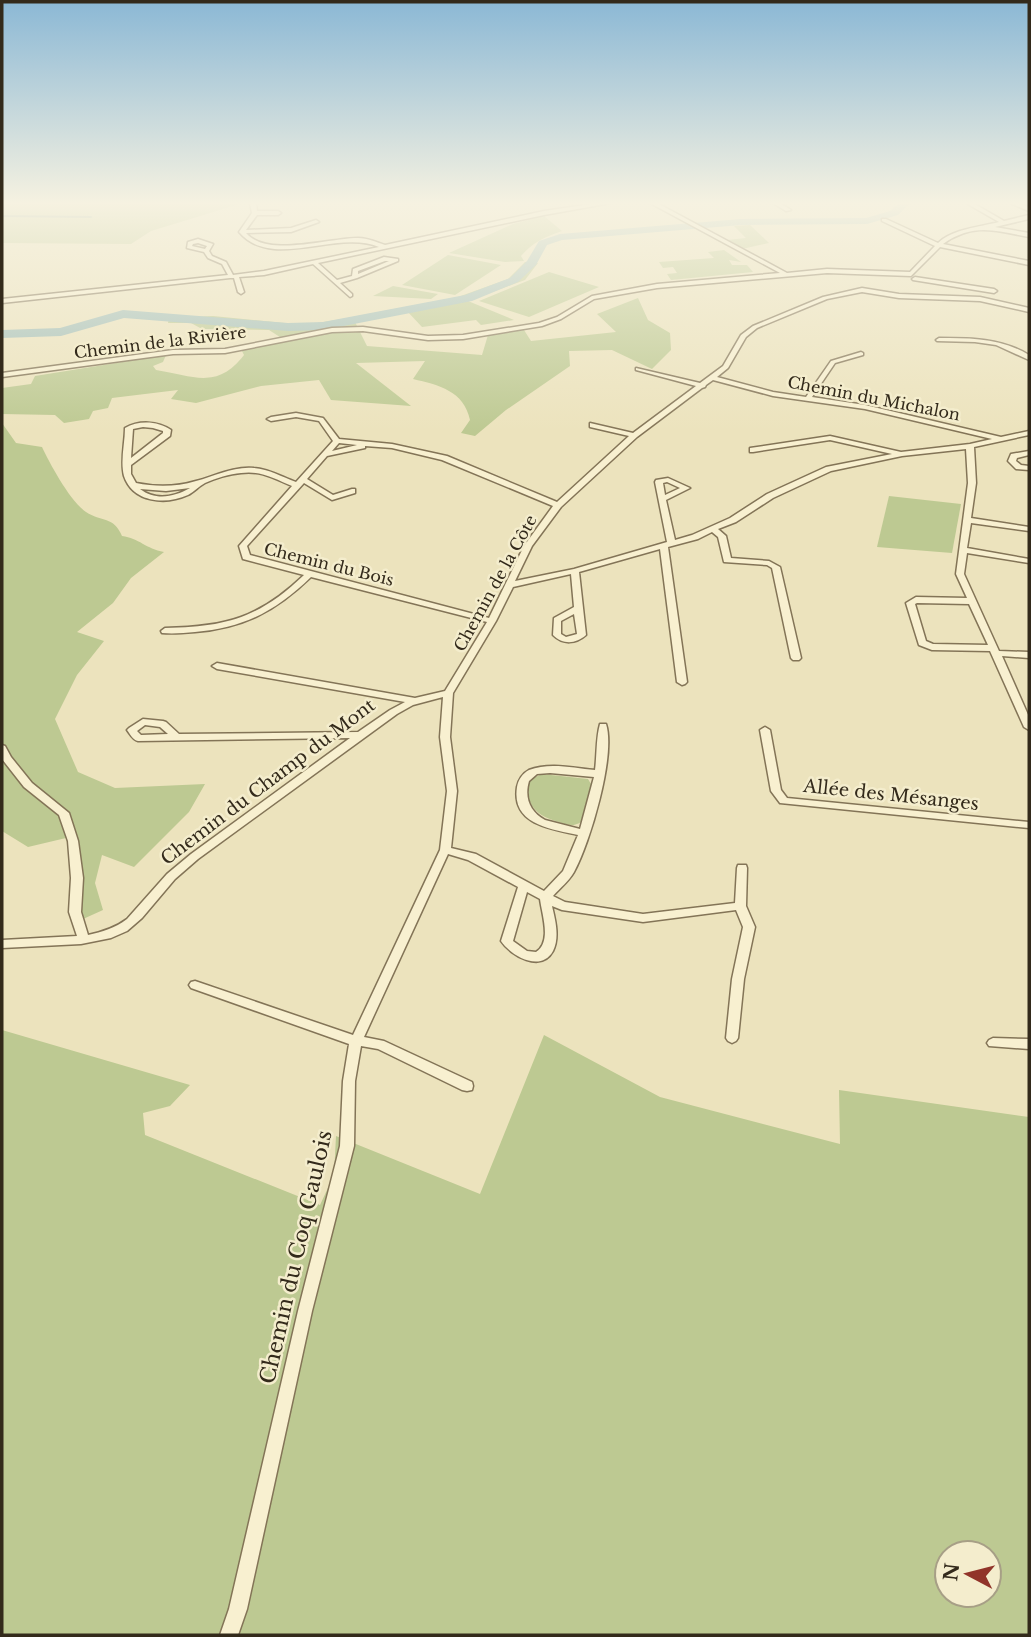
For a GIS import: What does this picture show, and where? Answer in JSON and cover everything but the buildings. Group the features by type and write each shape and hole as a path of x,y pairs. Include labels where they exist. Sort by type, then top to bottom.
{"street":[{"path":"2,301 211,279"},
{"path":"235,279 241,292"},
{"path":"333,279 350,295"},
{"path":"336,282 346,279"},
{"name":"Chemin de la Rivière","path":"2,375 32,374 173,352 225,351 310,334 363,329 428,338 463,337 540,325 559,318 583,301 623,291 745,279"},
{"path":"908,295 912,292 913,279"},
{"name":"Chemin de la Rivière","path":"931,279 994,291"},
{"name":"Chemin de la Côte","path":"448,693 492,621 528,546 558,505 634,435 726,367 747,332 825,298 853,291 980,299 1029,310"},
{"path":"939,340 997,342 1011,346 1029,358"},
{"path":"808,398 833,362 861,354"},
{"path":"638,369 703,386"},
{"name":"Chemin du Michalon","path":"713,378 773,394 916,418 999,438 1029,433"},
{"path":"271,419 296,415 321,419 337,441 372,443 444,458 558,505"},
{"path":"128,463 167,434 167,430 137,425 129,428 128,463 128,477 139,493 147,497 170,499 191,492 200,483 221,474 245,470 270,472 300,482 332,498 352,491"},
{"path":"593,425 634,435"},
{"path":"753,450 830,438 902,454"},
{"path":"509,585 575,571 714,530 770,496 829,469 902,454 970,446 999,438"},
{"name":"Chemin du Bois","path":"337,441 243,547 246,557 492,621"},
{"path":"324,455 372,443"},
{"path":"970,446 972,483 960,574 1029,727"},
{"path":"1029,453 1014,456 1012,461 1019,467 1029,468"},
{"path":"663,499 682,682"},
{"path":"968,520 1029,529"},
{"path":"714,530 722,536 727,560 769,563 776,567 796,658"},
{"path":"963,550 1029,561"},
{"path":"575,571 578,608"},
{"path":"165,631 202,631 250,618 279,602 309,574"},
{"path":"970,601 916,600 910,603 922,643 932,647 1029,656"},
{"path":"217,666 416,701"},
{"name":"Chemin du Champ du Mont","path":"2,944 83,938 124,928 176,871 321,766 377,719 416,701 448,693"},
{"name":"Chemin du Coq Gaulois","path":"229,1635 238,1609 305,1311 347,1146 349,1081 356,1041 445,850 452,791 444,737 448,693"},
{"path":"545,897 569,873 583,833 606,741 603,726"},
{"name":"Allée des Mésanges","path":"765,730 776,791 784,801 1029,825"},
{"path":"177,737 359,735"},
{"path":"2,748 6,758 28,785 64,813 73,841 77,878 75,912 83,938"},
{"path":"583,833 535,820 526,807 521,785 533,772 599,774"},
{"path":"445,850 472,858 562,906 643,918 740,906"},
{"path":"732,1038 738,979 749,927 740,906 742,868"},
{"path":"524,884 507,941 512,951 522,956 534,957 546,952 550,943 545,897"},
{"path":"195,985 356,1041 380,1045 467,1086"},
{"path":"993,1043 1029,1044"}],"green space":[{"path":"411,279 479,279 455,295 402,285"},
{"path":"507,279 525,279 468,301 514,320 481,325 476,320 422,327 407,311 355,322 367,346 482,355 488,335 524,330 531,341 616,332 597,314 638,298 648,320 670,333 671,350 652,369 612,350 569,351 570,366 506,410 475,436 461,433 470,420 467,410 456,396 441,387 413,379 425,361 356,363 411,406 331,400 319,380 261,386 196,403 171,399 178,390 112,398 108,408 93,411 89,419 64,423 55,415 2,414 2,388 31,384 35,376 166,355 163,362 153,366 156,370 193,377 214,377 234,366 244,355 241,349 283,339 269,330 202,329 191,323 168,323 169,318 213,316 305,325 458,297"},
{"path":"531,279 574,279 599,287 529,317 479,301"},
{"path":"393,286 438,294 431,299 373,296"},
{"path":"2,423 16,443 42,447 67,491 86,512 111,522 122,536 164,552 131,578 113,603 77,632 104,641 77,675 55,719 78,772 115,788 205,784 189,812 134,867 102,855 95,883 103,910 72,924 73,868 66,838 28,847 2,831"},
{"path":"889,496 961,504 952,553 877,547"},
{"path":"542,774 588,779 591,784 581,822 565,824 544,816 534,808 528,796 529,780"},
{"path":"2,1030 190,1085 170,1106 143,1113 145,1135 320,1205 334,1175 336,1136 480,1194 544,1035 660,1097 840,1144 839,1090 1029,1117 1029,1635 2,1635"}],"waterway":[{"path":"2,334 61,332 123,314 288,327 323,326 468,298 515,279"}]}
